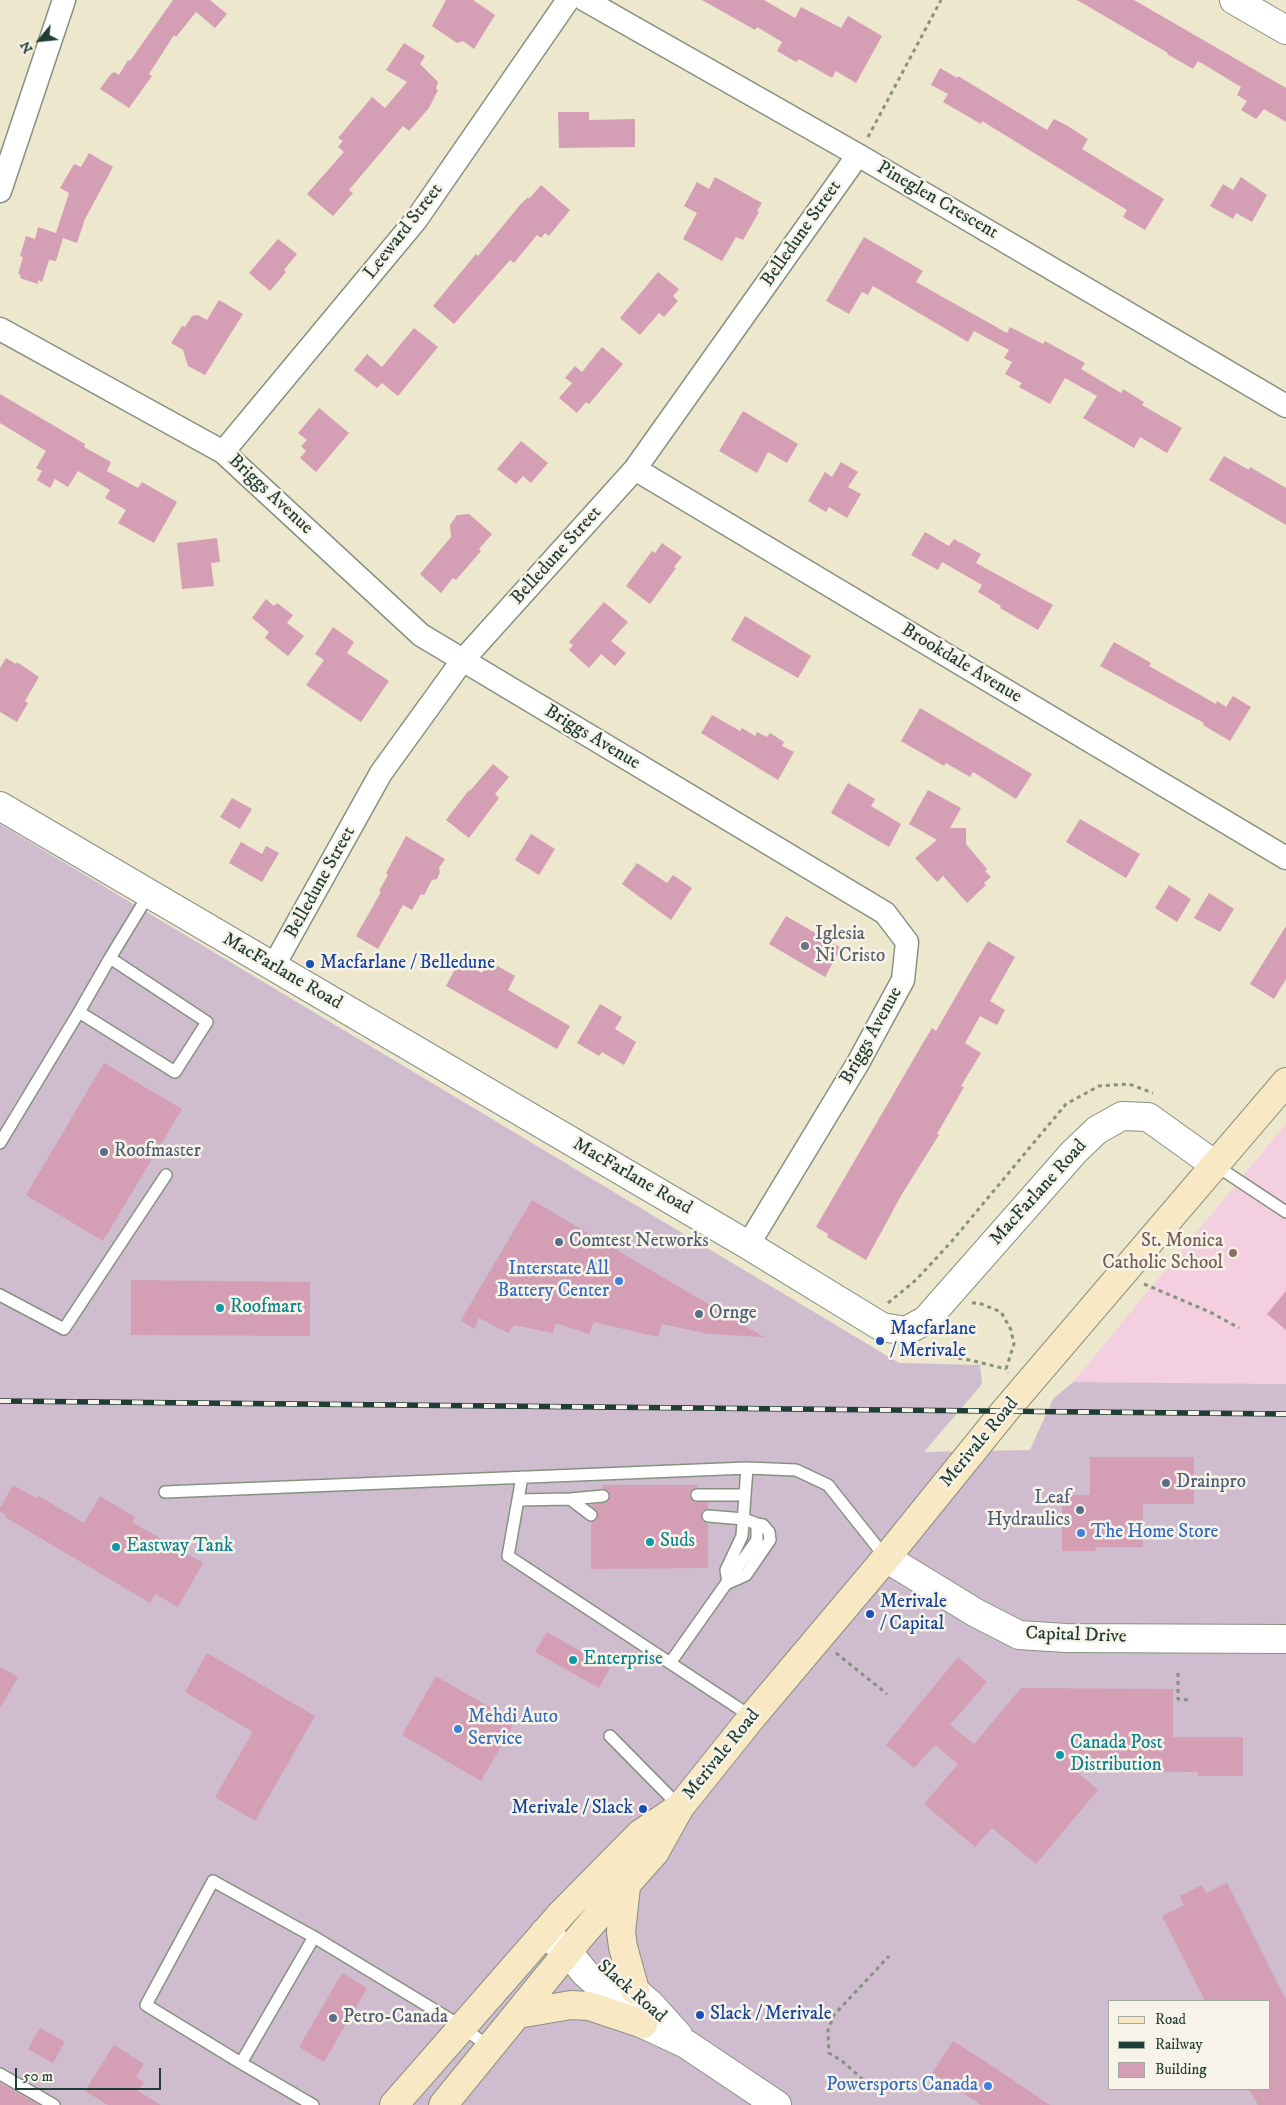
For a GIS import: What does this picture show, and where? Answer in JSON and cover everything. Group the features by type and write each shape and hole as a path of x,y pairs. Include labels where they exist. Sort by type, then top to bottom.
{"main road":[{"name":"Merivale Road","path":"443,2105 568,1952 655,1852 680,1807 752,1717 1018,1397 1286,1082"},
{"name":"Merivale Road","path":"394,2105 544,1933 640,1834 680,1807"},
{"path":"626,1887 621,1932 623,1947 635,1990"},
{"path":"518,2014 571,2005 589,2006 643,2024"}],"street":[{"path":"0,191 64,0"},
{"name":"Leeward Street","path":"224,452 416,220 568,0"},
{"name":"Pineglen Crescent","path":"585,0 858,155 1286,406"},
{"path":"1234,0 1286,30"},
{"name":"Belledune Street","path":"273,967 381,773 462,661 635,469 858,155"},
{"name":"Briggs Avenue","path":"0,329 224,452 421,635 885,913 907,942 903,980 858,1063 748,1245"},
{"name":"Brookdale Avenue","path":"635,469 1286,858"},
{"name":"MacFarlane Road","path":"0,806 748,1245 882,1327 906,1331 926,1320 1074,1152 1097,1130 1122,1116 1148,1117 1215,1165"},
{"name":"Capital Drive","path":"886,1558 976,1613 1019,1635 1066,1638 1286,1639"},
{"name":"Slack Road","path":"544,1933 568,1952 585,1972 643,2024 686,2044 769,2103"},
{"name":"Slack Road","path":"568,1952 596,1959 650,2004 686,2044"}],"lane":[{"path":"0,1143 150,894"},
{"path":"79,1012 175,1072 207,1022 110,958"},
{"path":"1215,1165 1286,1212"},
{"path":"0,1295 64,1329 166,1175"},
{"path":"728,1583 726,1570 742,1536 747,1468"},
{"path":"165,1492 747,1468 796,1470 828,1485 886,1558"},
{"path":"522,1477 508,1556 752,1717"},
{"path":"697,1495 745,1496"},
{"path":"518,1500 603,1496"},
{"path":"570,1499 591,1515"},
{"path":"670,1663 757,1540 757,1524 744,1519 708,1516"},
{"path":"610,1736 680,1807"},
{"path":"313,2105 146,2005 213,1881 314,1937 461,2026 491,2048"},
{"path":"241,2063 314,1937"},
{"path":"0,2074 54,2105"}],"path":[{"path":"858,155 942,0"},
{"path":"1141,1283 1210,1312 1238,1328"},
{"path":"937,1307 979,1303 1001,1312 1011,1330 1014,1344 1006,1369 1018,1397"},
{"path":"914,1350 1006,1369"},
{"path":"836,1653 887,1694"},
{"path":"1178,1673 1178,1699 1189,1700"},
{"path":"875,2090 829,2053 828,2030 834,2015 889,1956"}],"shaded area":[{"path":"0,824 899,1363 980,1365 982,1384 924,1452 1030,1450 1053,1399 1073,1382 1286,1384 1286,2105 0,2105"},
{"name":"St. Monica Catholic School","path":"1286,1124 1286,1384 1073,1382"}],"building":[{"path":"173,0 210,0 227,14 215,28 196,12 176,37 174,35 149,74 152,76 129,108 100,89 114,72 119,75"},
{"path":"446,0 473,0 495,15 474,49 463,41 457,43 432,26"},
{"path":"702,0 764,0 795,18 801,7 841,28 848,16 882,36 856,83 836,71 832,78 799,59 796,62 777,51 782,42 757,27 755,30"},
{"path":"1077,0 1134,0 1286,88 1286,122 1264,109 1256,119 1241,110 1247,101 1237,95 1241,87 1198,61 1193,69"},
{"path":"404,43 425,56 420,64 438,82 436,89 438,90 429,108 409,131 403,126 349,190 353,193 333,216 307,194 344,152 338,147 343,141 338,138 372,97 385,108 407,82 386,70"},
{"path":"940,68 957,78 958,76 1047,130 1054,119 1066,125 1088,139 1082,149 1164,199 1145,230 1123,217 1127,210 982,121 981,124 943,102 948,94 931,85"},
{"path":"558,112 589,112 589,120 635,119 635,147 559,148"},
{"path":"89,153 113,167 85,219 77,243 63,238 56,261 49,260 42,282 38,280 38,284 20,278 21,275 18,274 23,257 20,256 26,236 35,239 38,227 56,233 69,193 60,188 74,164 81,167"},
{"path":"715,177 762,203 743,240 736,237 722,261 683,239 697,213 684,206 697,182 709,189"},
{"path":"1241,177 1267,195 1252,222 1236,213 1233,219 1210,206 1223,184 1233,190"},
{"path":"541,185 570,210 549,236 545,233 541,238 537,235 514,263 510,260 454,324 433,306 476,254 478,256 520,205 528,197 529,199"},
{"path":"864,237 923,271 916,282 1007,333 1010,327 1043,344 1045,341 1085,363 1081,369 1121,393 1123,389 1144,402 1142,405 1182,428 1167,453 1140,437 1134,448 1083,418 1097,396 1065,378 1050,404 1019,387 1022,383 1005,374 1012,362 1004,358 1009,350 974,331 968,342 873,286 868,295 862,292 849,314 826,301"},
{"path":"278,239 297,254 284,270 286,272 270,291 249,273"},
{"path":"658,272 679,289 673,296 678,301 664,317 659,313 640,335 620,318"},
{"path":"219,300 243,314 205,375 188,366 183,350 171,343 182,326 185,327 192,316 198,315 207,320"},
{"path":"414,328 438,347 398,396 382,383 377,388 354,370 367,354 382,367"},
{"path":"602,347 623,364 589,404 586,402 577,413 559,398 572,383 565,378 575,366 582,372"},
{"path":"0,394 85,444 84,447 111,462 107,471 138,488 142,482 177,502 154,543 118,523 126,510 105,498 110,490 78,471 68,487 55,479 50,488 37,480 42,471 36,468 46,451 0,423"},
{"path":"319,408 349,433 316,472 300,458 306,451 301,446 307,440 298,433"},
{"path":"743,411 798,444 787,463 768,452 757,473 719,451"},
{"path":"521,441 548,463 531,483 523,476 516,484 497,469"},
{"path":"1224,456 1249,470 1250,467 1286,488 1286,525 1209,480"},
{"path":"841,462 858,472 848,487 861,494 847,518 829,507 826,512 808,501 825,472 832,477"},
{"path":"469,514 492,534 479,549 481,551 456,580 453,578 441,593 420,574 451,537 450,525 457,515"},
{"path":"925,532 949,546 954,539 981,554 976,563 1053,605 1038,630 1000,608 1001,606 978,592 982,585 942,562 938,570 911,555"},
{"path":"217,538 220,562 211,563 214,586 182,589 177,543"},
{"path":"662,543 682,557 650,604 626,586 652,551 655,553"},
{"path":"266,599 274,606 277,603 293,615 287,623 304,636 288,656 265,638 269,632 252,618"},
{"path":"604,602 628,622 611,641 626,653 615,666 601,654 589,668 569,650 573,645 569,642"},
{"path":"745,616 811,656 798,678 731,640"},
{"path":"333,627 354,642 347,653 389,681 361,722 306,685 324,660 315,654"},
{"path":"1114,642 1151,663 1149,666 1216,704 1217,701 1226,707 1233,696 1251,707 1230,741 1203,725 1204,723 1100,666"},
{"path":"6,658 16,664 17,662 39,677 25,701 28,703 17,722 0,712 0,668"},
{"path":"920,708 1032,774 1016,799 973,772 970,777 946,763 944,766 901,741"},
{"path":"712,715 740,731 742,728 755,736 757,732 767,737 770,733 784,742 782,746 794,752 778,780 701,733"},
{"path":"493,764 509,777 495,794 499,798 469,838 446,820 469,790"},
{"path":"848,783 875,799 871,806 901,824 889,847 831,813"},
{"path":"928,790 961,808 950,828 966,828 966,844 987,869 985,871 991,877 984,883 986,885 967,903 943,876 937,882 915,858 937,840 909,824"},
{"path":"232,798 252,809 240,829 220,817"},
{"path":"1080,819 1140,854 1126,878 1066,842"},
{"path":"531,834 555,849 539,875 515,860"},
{"path":"406,836 445,859 439,868 440,872 437,879 432,880 424,895 421,894 412,910 403,905 378,949 356,936 381,892 379,891 388,875 386,873"},
{"path":"241,842 262,854 266,846 279,853 262,882 229,863"},
{"path":"637,863 667,883 673,875 692,888 671,920 622,884"},
{"path":"1169,885 1191,899 1177,922 1155,908"},
{"path":"1209,893 1234,909 1220,932 1194,918"},
{"name":"Iglesia Ni Cristo","path":"786,916 841,948 825,977 769,944"},
{"path":"1286,926 1286,979 1274,999 1250,984"},
{"path":"988,941 1015,957 990,1001 1005,1010 997,1025 980,1016 965,1043 981,1053 961,1086 964,1087 937,1134 939,1135 902,1194 866,1260 827,1237 828,1234 816,1227 932,1028 936,1031"},
{"path":"460,960 482,973 489,961 515,976 508,990 570,1026 557,1049 446,986"},
{"path":"600,1004 622,1017 615,1029 636,1042 624,1065 602,1052 599,1056 577,1043"},
{"name":"Roofmaster","path":"104,1063 182,1109 103,1241 26,1195"},
{"path":"532,1200 764,1337 709,1334 662,1324 658,1337 594,1322 589,1334 556,1323 553,1333 514,1325 508,1333 479,1318 474,1329 461,1320"},
{"name":"Roofmart","path":"131,1280 310,1282 310,1336 131,1335"},
{"path":"1286,1291 1286,1330 1267,1314"},
{"path":"1090,1457 1194,1457 1194,1504 1143,1504 1143,1547 1095,1547 1096,1551 1062,1551 1062,1495 1090,1495"},
{"name":"Eastway Tank","path":"13,1485 36,1498 39,1496 84,1523 100,1496 135,1517 132,1522 203,1563 178,1607 155,1594 150,1603 5,1517 6,1515 0,1511 0,1508"},
{"name":"Suds","path":"603,1485 697,1485 697,1488 691,1491 690,1495 694,1502 708,1502 708,1509 702,1511 701,1516 703,1522 708,1524 708,1568 591,1569 591,1522 597,1520 598,1512 591,1505 607,1502 610,1496 609,1491 603,1489"},
{"name":"Enterprise","path":"547,1632 610,1668 599,1688 535,1652"},
{"path":"207,1653 315,1716 255,1821 215,1797 253,1732 185,1692"},
{"name":"Canada Post Distribution","path":"958,1657 987,1682 950,1725 974,1744 1021,1688 1173,1689 1173,1737 1243,1737 1243,1776 1198,1776 1198,1772 1076,1771 1098,1790 1036,1864 992,1828 975,1847 924,1804 958,1764 935,1745 914,1768 886,1745"},
{"path":"0,1667 18,1677 0,1708"},
{"name":"Mehdi Auto Service","path":"436,1676 515,1722 481,1781 402,1735"},
{"path":"1227,1883 1286,2000 1286,2105 1258,2105 1250,2090 1271,2090 1271,2000 1204,2000 1162,1916 1184,1905 1180,1896 1202,1885 1206,1893"},
{"name":"Petro-Canada","path":"342,1973 367,1988 324,2062 299,2047"},
{"path":"40,2028 65,2042 53,2063 28,2049"},
{"name":"Powersports Canada","path":"953,2041 1050,2105 981,2105 932,2073"},
{"path":"114,2045 144,2064 136,2077 144,2082 138,2091 161,2105 108,2105 85,2091"},
{"path":"0,2083 39,2105 0,2105"}],"railway":[{"path":"0,1401 1286,1414"}],"place":[{"name":"Iglesia Ni Cristo","path":"805,946"},
{"name":"Macfarlane / Belledune","path":"310,964"},
{"name":"Roofmaster","path":"104,1152"},
{"name":"Comtest Networks","path":"559,1242"},
{"name":"St. Monica Catholic School","path":"1233,1253"},
{"name":"Interstate All Battery Center","path":"619,1281"},
{"name":"Roofmart","path":"220,1308"},
{"name":"Ornge","path":"699,1314"},
{"name":"Macfarlane / Merivale","path":"880,1341"},
{"name":"Drainpro","path":"1166,1483"},
{"name":"Leaf Hydraulics","path":"1080,1510"},
{"name":"The Home Store","path":"1081,1533"},
{"name":"Suds","path":"650,1542"},
{"name":"Eastway Tank","path":"116,1547"},
{"name":"Merivale / Capital","path":"870,1614"},
{"name":"Enterprise","path":"573,1660"},
{"name":"Mehdi Auto Service","path":"458,1729"},
{"name":"Canada Post Distribution","path":"1060,1755"},
{"name":"Merivale / Slack","path":"643,1809"},
{"name":"Slack / Merivale","path":"700,2015"},
{"name":"Petro-Canada","path":"333,2018"},
{"name":"Powersports Canada","path":"988,2086"}]}
